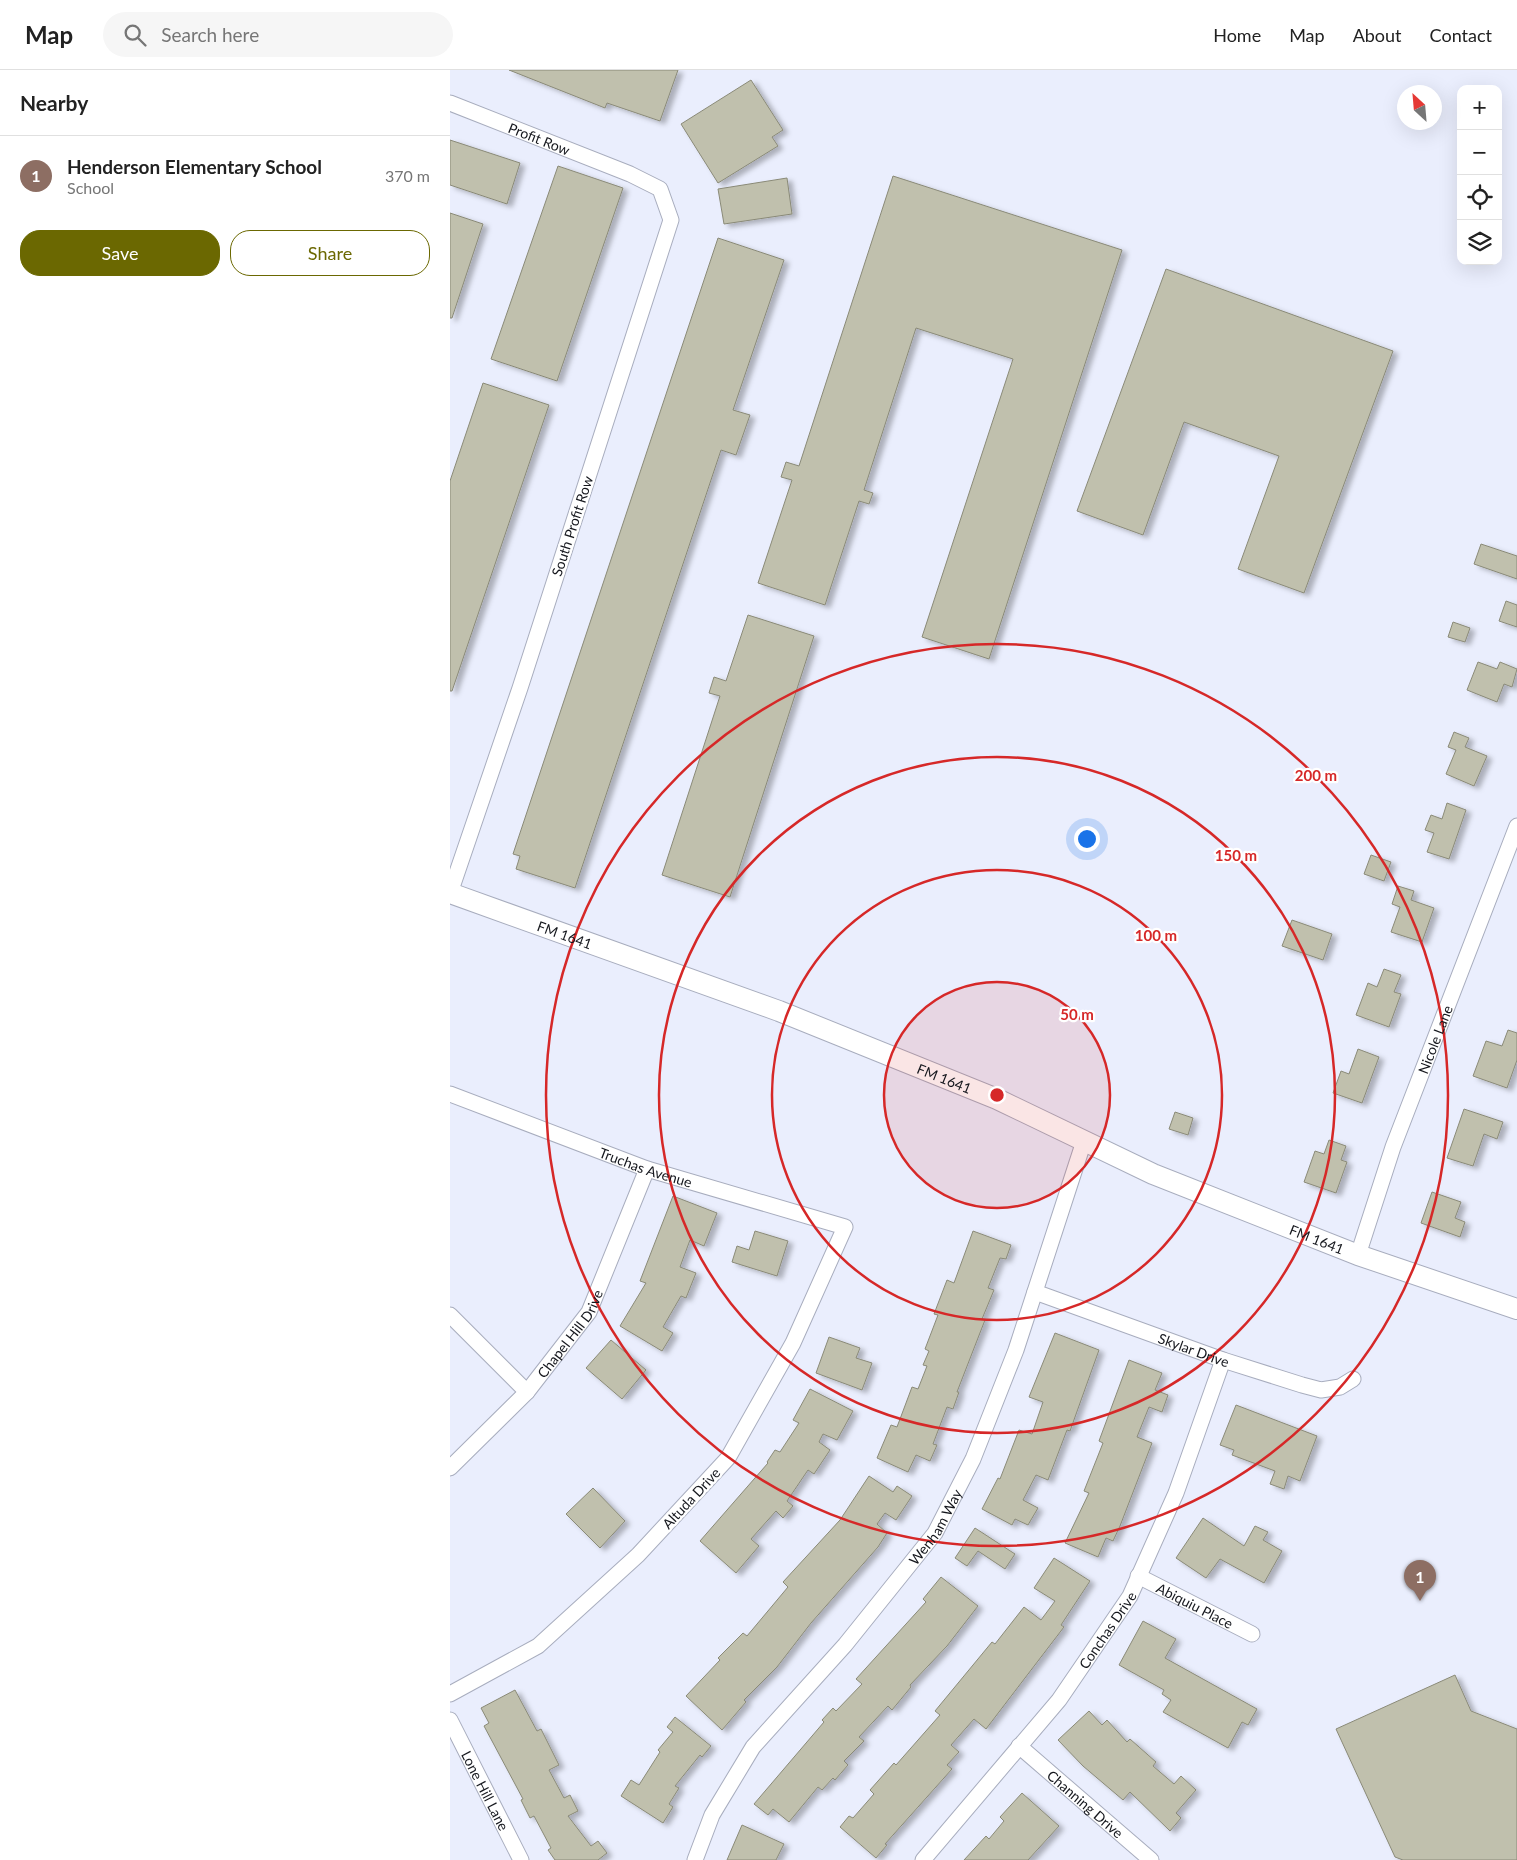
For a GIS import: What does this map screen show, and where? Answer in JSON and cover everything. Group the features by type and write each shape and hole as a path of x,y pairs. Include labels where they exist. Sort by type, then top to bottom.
{"main road":[{"name":"FM 1641","path":"450,893 779,1011 997,1099 1153,1174 1358,1255 1517,1309"}],"street":[{"name":"Profit Row","path":"450,103 630,174"},
{"name":"South Profit Row","path":"450,893 520,688 670,220 660,189 630,174"},
{"name":"Nicole Lane","path":"1358,1255 1393,1147 1517,826"},
{"name":"Truchas Avenue","path":"450,1094 647,1170 845,1227"},
{"name":"Wenham Way","path":"694,1860 712,1814 753,1748 845,1645 935,1533 973,1459 1016,1350 1084,1141"},
{"name":"Chapel Hill Drive","path":"450,1468 527,1392 589,1312 647,1170"},
{"name":"Altuda Drive","path":"450,1694 538,1646 638,1555 728,1458 793,1343 845,1227"},
{"name":"Skylar Drive","path":"1035,1292 1223,1360 1322,1390 1340,1387 1353,1379"},
{"path":"450,1315 527,1392"},
{"name":"Conchas Drive","path":"923,1860 1059,1700 1130,1596 1176,1493 1223,1360"},
{"name":"Abiquiu Place","path":"1138,1576 1252,1634"},
{"name":"Lone Hill Lane","path":"450,1720 521,1860"},
{"name":"Channing Drive","path":"1020,1746 1151,1860"}],"building":[{"path":"509,70 678,70 660,121 607,103 605,108"},
{"path":"751,80 783,130 772,137 778,146 718,183 681,124"},
{"path":"450,140 520,163 507,204 450,185"},
{"path":"558,166 623,188 557,381 491,359"},
{"path":"893,176 1122,250 989,659 922,637 1013,359 916,328 864,490 873,493 869,504 859,501 825,605 758,583 792,480 781,477 786,462 799,466"},
{"path":"787,178 792,214 724,224 718,189"},
{"path":"450,213 483,224 452,318 450,318"},
{"path":"718,238 784,260 733,410 750,415 736,455 721,450 575,888 516,869 520,856 513,854"},
{"path":"1166,269 1393,351 1304,593 1238,569 1279,456 1184,422 1143,535 1077,511"},
{"path":"483,383 549,405 452,691 450,691 450,481"},
{"path":"1481,544 1517,556 1517,579 1474,564"},
{"path":"1506,601 1517,605 1517,627 1499,621"},
{"path":"748,615 814,636 730,897 662,875 720,696 709,693 714,677 726,681"},
{"path":"1453,622 1470,628 1465,642 1448,637"},
{"path":"1478,662 1497,669 1500,662 1517,669 1512,687 1504,684 1497,702 1467,690"},
{"path":"1454,732 1469,738 1465,747 1487,756 1474,786 1446,774 1456,750 1448,747"},
{"path":"1447,803 1466,810 1449,859 1427,852 1434,833 1425,830 1431,815 1442,819"},
{"path":"1371,855 1391,862 1384,881 1364,874"},
{"path":"1398,886 1414,891 1411,900 1434,908 1422,942 1391,932 1400,907 1392,904"},
{"path":"1292,920 1332,934 1323,960 1282,946"},
{"path":"1384,969 1401,975 1394,992 1401,994 1389,1027 1356,1015 1368,983 1377,987"},
{"path":"1508,1030 1517,1033 1517,1060 1507,1088 1473,1076 1486,1041 1502,1046"},
{"path":"1358,1049 1379,1057 1362,1103 1333,1093 1341,1071 1349,1074"},
{"path":"1464,1109 1503,1122 1497,1139 1484,1134 1473,1166 1447,1158"},
{"path":"1175,1112 1193,1118 1188,1135 1169,1129"},
{"path":"1329,1140 1346,1146 1341,1160 1347,1162 1336,1193 1304,1182 1315,1151 1324,1154"},
{"path":"1432,1192 1461,1202 1455,1218 1465,1222 1460,1237 1421,1223"},
{"path":"673,1196 717,1213 704,1246 690,1240 680,1267 696,1273 686,1298 681,1296 663,1327 673,1333 662,1351 620,1326 646,1283 640,1281"},
{"path":"755,1231 788,1241 777,1276 732,1262 737,1246 749,1250"},
{"path":"973,1231 1011,1245 1006,1259 1000,1258 988,1288 994,1290 982,1319 985,1320 957,1392 959,1392 953,1409 947,1407 933,1444 937,1445 930,1461 916,1455 908,1472 877,1458 891,1425 897,1427 912,1387 918,1389 927,1366 923,1365 929,1351 925,1349 938,1315 934,1314 947,1280 954,1283"},
{"path":"1055,1333 1099,1350 1070,1431 1067,1430 1048,1480 1036,1475 1023,1500 1038,1508 1028,1525 1015,1519 1012,1525 982,1509 998,1478 1000,1479 1019,1430 1032,1434 1043,1402 1029,1397"},
{"path":"829,1337 860,1348 856,1358 872,1363 862,1390 816,1373"},
{"path":"611,1340 646,1370 622,1399 586,1368"},
{"path":"1129,1360 1162,1373 1155,1390 1168,1395 1162,1412 1149,1407 1137,1437 1152,1443 1113,1541 1106,1538 1098,1557 1065,1543 1089,1493 1084,1491 1103,1443 1099,1441"},
{"path":"810,1389 853,1411 837,1440 823,1434 819,1442 830,1450 814,1474 808,1470 787,1501 793,1506 783,1518 776,1511 751,1539 759,1546 736,1573 700,1541 768,1463 775,1450 780,1452 799,1423 793,1420"},
{"path":"1236,1405 1317,1436 1300,1481 1288,1476 1284,1489 1270,1484 1275,1471 1232,1455 1234,1450 1220,1445"},
{"path":"869,1476 893,1492 897,1486 912,1496 896,1520 885,1513 877,1524 887,1533 878,1547 811,1623 777,1667 744,1700 746,1702 722,1730 686,1696 720,1660 718,1658 743,1633 747,1636 788,1587 783,1582 840,1520"},
{"path":"593,1488 625,1521 600,1548 566,1514"},
{"path":"1203,1518 1244,1546 1255,1526 1268,1532 1263,1540 1282,1551 1264,1583 1220,1559 1206,1578 1176,1558"},
{"path":"975,1528 1015,1554 1005,1569 978,1551 967,1566 955,1558"},
{"path":"1054,1558 1090,1581 1061,1625 1064,1627 986,1729 974,1719 951,1745 959,1752 947,1765 952,1769 885,1844 887,1845 876,1858 840,1827 849,1816 853,1818 874,1794 870,1790 894,1763 896,1765 940,1715 935,1711 992,1642 995,1644 1024,1607 1041,1620 1055,1601 1034,1588"},
{"path":"941,1577 978,1606 947,1646 910,1685 911,1687 892,1710 888,1706 859,1737 864,1741 844,1761 848,1765 835,1780 833,1778 822,1790 818,1787 789,1822 773,1809 768,1815 754,1804 824,1722 822,1720 833,1708 836,1711 862,1684 856,1679 926,1602 923,1599"},
{"path":"1143,1621 1176,1639 1165,1658 1257,1709 1248,1725 1242,1722 1228,1748 1163,1712 1171,1700 1162,1694 1164,1690 1119,1665"},
{"path":"1455,1675 1471,1711 1517,1729 1517,1860 1403,1860 1395,1857 1336,1729"},
{"path":"515,1690 537,1731 541,1729 559,1765 549,1770 564,1798 570,1795 578,1811 568,1816 591,1846 598,1841 607,1853 598,1860 555,1860 548,1850 551,1848 534,1816 530,1818 521,1800 523,1799 484,1726 489,1723 481,1708"},
{"path":"1089,1711 1102,1725 1107,1720 1127,1742 1130,1739 1156,1762 1153,1766 1174,1784 1181,1776 1196,1790 1176,1813 1181,1818 1170,1831 1130,1792 1123,1800 1083,1766 1058,1740"},
{"path":"675,1717 711,1746 702,1757 700,1755 675,1786 679,1788 669,1804 673,1807 663,1823 621,1796 631,1780 639,1785 660,1752 658,1750 673,1732 667,1727"},
{"path":"1022,1793 1059,1826 1028,1860 964,1860 986,1836 989,1839 1004,1821 1000,1817"},
{"path":"742,1825 784,1844 776,1860 727,1860"}],"place":[{"name":"Henderson Elementary School","path":"1420,1601"}]}
